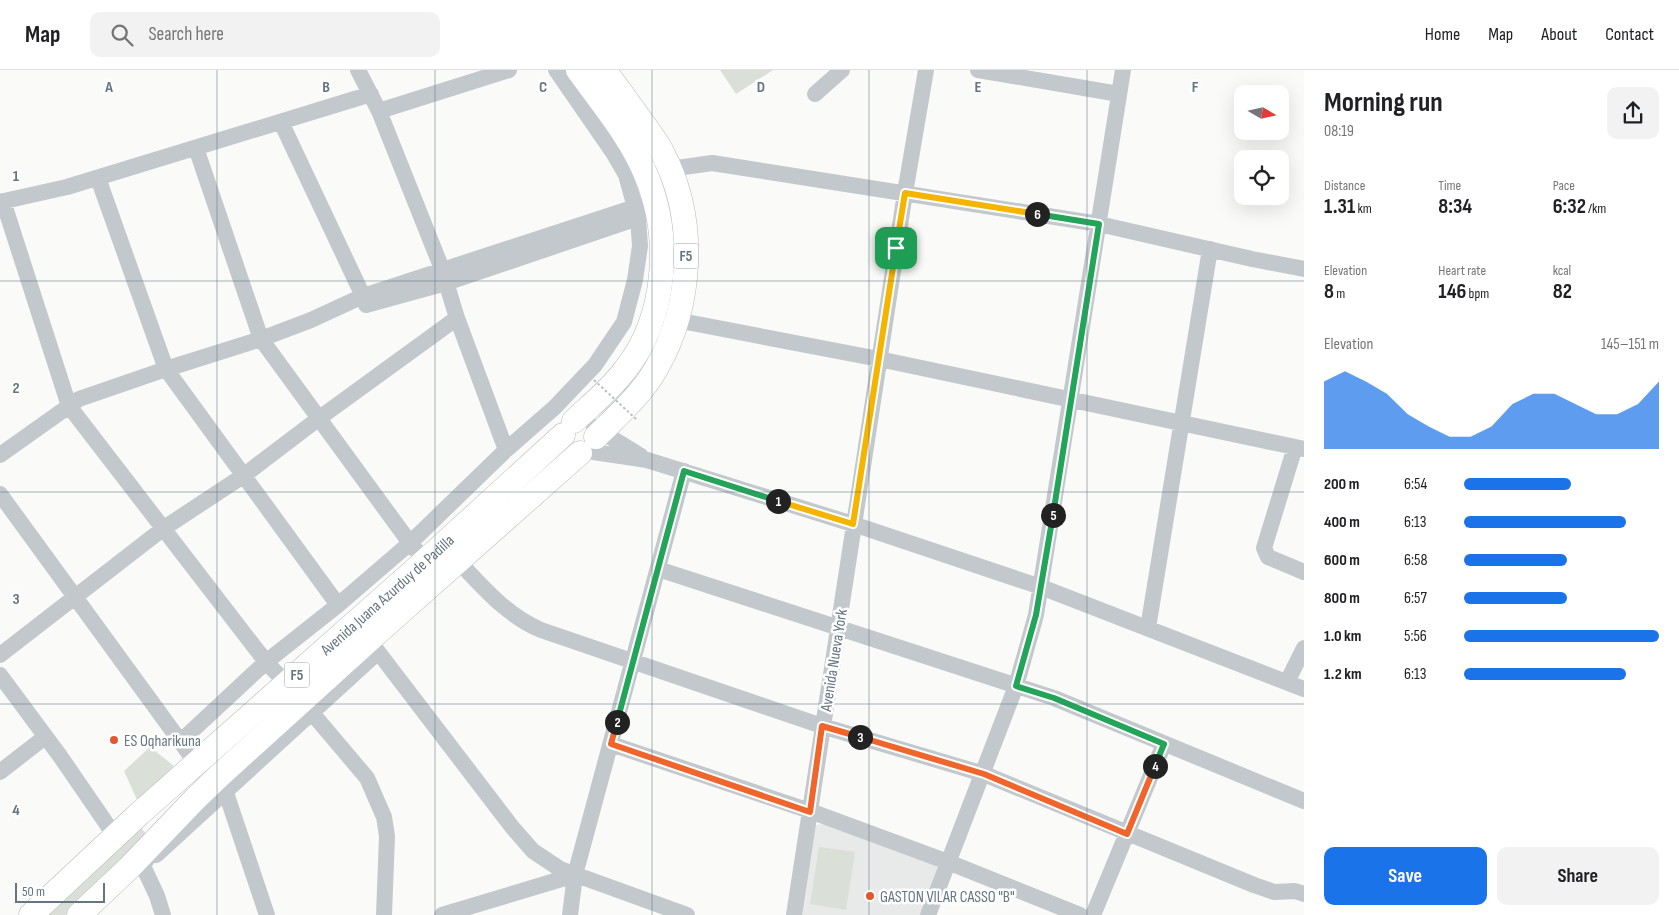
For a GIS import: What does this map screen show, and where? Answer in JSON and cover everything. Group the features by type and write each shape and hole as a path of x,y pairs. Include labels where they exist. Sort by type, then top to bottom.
{"highway":[{"name":"Avenida Juana Azurduy de Padilla","path":"79,915 129,868 196,798 223,784 374,646 585,436 641,347 650,326 661,274 661,241 643,209 646,175 633,149 578,70"},
{"name":"Avenida Juana Azurduy de Padilla","path":"30,915 139,814 426,560 635,397 655,370 666,349 676,320 683,288 687,252 685,222 680,197 663,152 604,70"},
{"path":"188,771 196,798"},
{"path":"139,814 158,837"}],"street":[{"path":"358,70 379,110 444,276 457,318 506,450"},
{"path":"379,110 509,70"},
{"path":"181,741 266,662 338,605 410,543 506,450 554,408 595,366 624,322 635,280 643,209 614,154 556,70"},
{"path":"814,94 842,70"},
{"name":"Avenida Nueva York","path":"794,915 853,524 926,70"},
{"path":"978,70 1119,94"},
{"path":"928,915 984,774 1016,686 1036,615 1123,70"},
{"path":"287,684 266,662 69,406 2,202 98,178 371,94"},
{"path":"281,122 362,296"},
{"path":"196,148 261,339 410,543 426,560"},
{"path":"670,169 712,162 1099,224 1304,269"},
{"path":"98,178 166,369 242,476 338,605"},
{"path":"0,455 79,399 680,197"},
{"path":"1148,628 1210,249"},
{"path":"311,320 362,296 444,276"},
{"path":"0,655 164,528 242,476 457,318"},
{"path":"676,320 879,359 1300,448 1264,548 1268,557 1304,572"},
{"path":"585,436 647,460"},
{"path":"585,436 647,460 853,524 1041,587 1304,689"},
{"path":"570,915 575,875 684,471"},
{"path":"0,494 181,741 188,771"},
{"path":"458,561 496,601 526,623 633,662 822,726 984,774 1127,834 1274,892 1295,891 1304,894"},
{"path":"658,569 1054,698 1304,801"},
{"path":"143,866 223,784 312,713 374,646 512,828 533,851 560,869 687,915"},
{"path":"1287,682 1304,648"},
{"path":"0,676 115,836"},
{"path":"312,713 367,778 384,817 387,836 384,915"},
{"path":"0,772 45,737"},
{"path":"611,744 810,812 948,862 1080,915"},
{"path":"1093,915 1164,744"},
{"path":"223,784 267,915"},
{"path":"143,866 158,837"},
{"path":"143,866 157,896 163,915"},
{"path":"442,915 575,875"}],"path":[{"path":"594,380 636,419"}],"shaded area":[{"path":"720,70 773,70 736,94"},
{"path":"150,747 174,766 138,802 124,771"},
{"path":"824,824 935,864 939,869 925,915 800,915 816,825"},
{"path":"139,825 147,835 71,910 65,915 41,915"},
{"path":"819,847 855,852 846,910 810,904"}],"place":[{"name":"ES Oqharikuna","path":"114,740"},
{"name":"GASTON VILAR CASSO \"B\"","path":"870,896"}],"route":[{"path":"905,193 1099,224 1036,615 1016,686 1054,698 1164,744 1127,834 984,774 822,726 810,812 611,744 684,471 853,524 896,248 905,193"}]}
